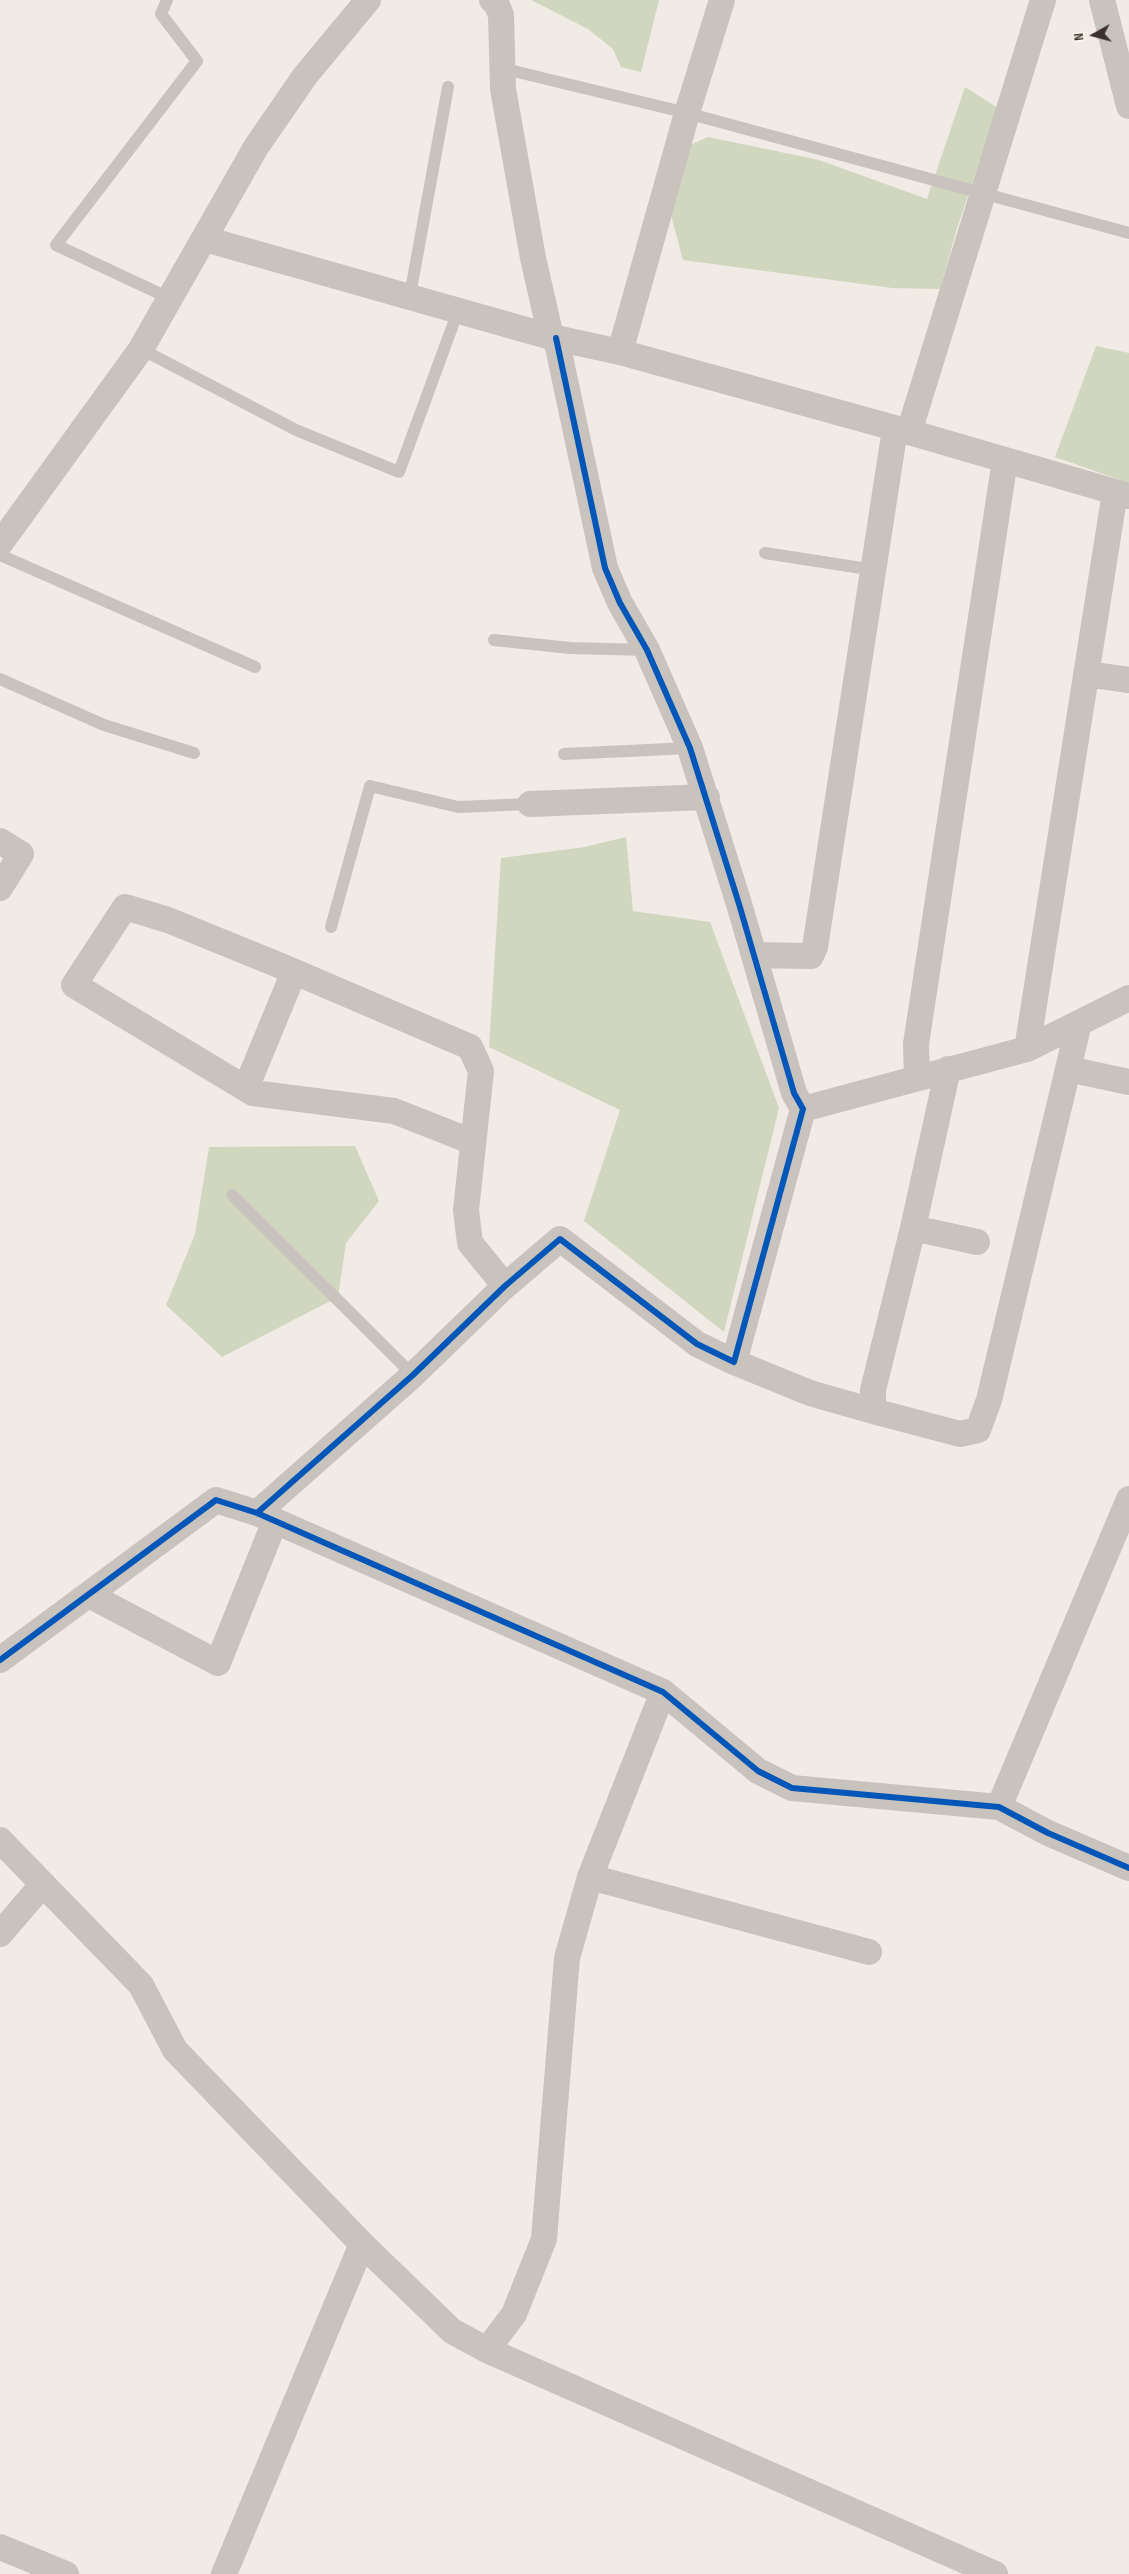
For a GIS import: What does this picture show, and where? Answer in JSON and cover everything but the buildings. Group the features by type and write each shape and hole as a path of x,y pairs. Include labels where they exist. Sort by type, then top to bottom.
{"street":[{"path":"0,544 141,349 256,147 304,76 368,0"},
{"path":"492,0 496,3 500,15 501,68 531,248 605,568 620,603 647,650 690,748 707,797 794,1093 803,1109 734,1362"},
{"path":"620,352 687,113 722,0"},
{"path":"754,955 811,956 815,947 874,570 902,430 1043,0"},
{"path":"1102,0 1129,106"},
{"path":"205,239 410,295 458,311 553,337 620,352 902,430 1122,494 1086,674 1026,1049"},
{"path":"916,1078 916,1044 1004,460"},
{"path":"1086,674 1129,680"},
{"path":"530,804 707,797"},
{"path":"0,841 21,854 0,888"},
{"path":"473,1142 394,1112 253,1093 74,985 125,907 168,920 470,1047 481,1071 466,1210 470,1242 505,1286"},
{"path":"246,1088 294,972"},
{"path":"803,1109 1026,1049 1129,998"},
{"path":"89,1595 218,1663 266,1517 505,1286 560,1239 697,1344 734,1362 810,1392 873,1411 960,1434 978,1430 989,1400 1079,1023"},
{"path":"873,1411 873,1390 913,1228 948,1069"},
{"path":"1068,1069 1129,1082"},
{"path":"913,1228 977,1242"},
{"path":"999,1807 1129,1499"},
{"path":"0,1660 216,1500 266,1517 663,1692 758,1771 792,1788 999,1807 1048,1833 1129,1868"},
{"path":"487,2350 514,2314 544,2239 568,1958 590,1877 663,1692"},
{"path":"0,1840 141,1985 175,2050 362,2244 452,2332 487,2350 995,2574"},
{"path":"590,1877 869,1952"},
{"path":"0,1934 43,1884"},
{"path":"224,2574 362,2244"},
{"path":"0,2547 66,2574"}],"lane":[{"path":"167,0 160,14 197,61 56,245 169,298"},
{"path":"501,68 687,113 1129,234"},
{"path":"410,295 448,87"},
{"path":"141,349 296,430 399,472 458,311"},
{"path":"765,553 874,570"},
{"path":"0,555 256,667"},
{"path":"494,640 570,648 647,650"},
{"path":"0,679 104,725 194,753"},
{"path":"564,754 690,748"},
{"path":"331,927 370,786 458,807 530,804"},
{"path":"232,1195 413,1375"}],"green space":[{"path":"531,0 659,0 641,72 621,67 613,49 588,29"},
{"path":"965,87 998,108 957,228 940,289 892,288 683,260 671,215 690,145 708,137 819,160 927,199"},
{"path":"1096,346 1129,353 1129,483 1055,457"},
{"path":"626,837 633,911 710,922 779,1108 724,1332 584,1221 620,1110 489,1047 501,858 585,847"},
{"path":"355,1146 379,1201 346,1243 338,1297 222,1357 166,1305 195,1234 209,1147"}],"cycle path":[{"path":"257,1513 413,1375 505,1286 560,1239 697,1344 734,1362 803,1109 794,1093 739,904 690,748 647,650 620,603 605,568 556,338"},
{"path":"0,1660 216,1500 257,1513 663,1692 758,1771 792,1788 999,1807 1048,1833 1129,1868"}]}
